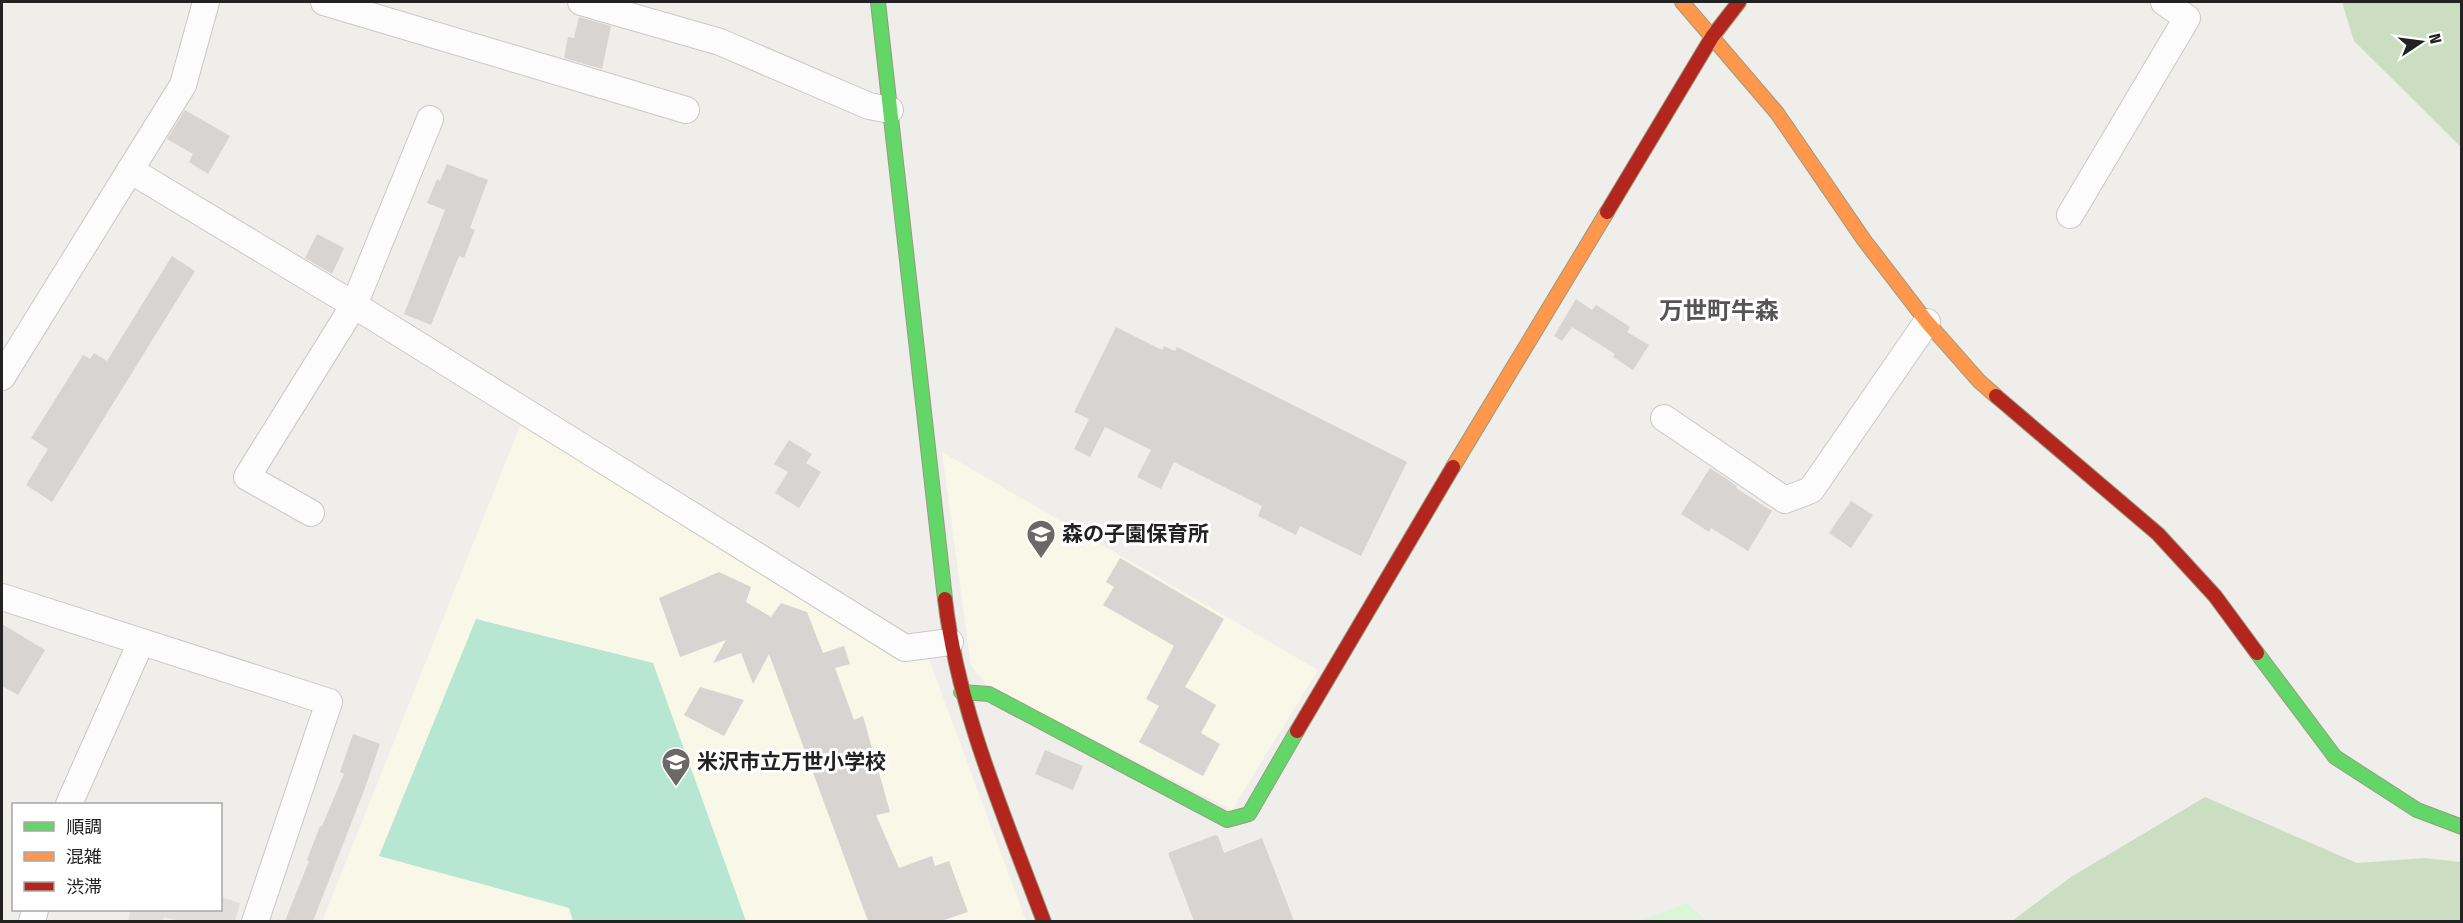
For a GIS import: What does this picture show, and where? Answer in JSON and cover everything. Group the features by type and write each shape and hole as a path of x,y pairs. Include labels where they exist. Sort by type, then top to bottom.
{"street":[{"path":"2,377 183,85 206,2"},
{"path":"324,2 686,110"},
{"path":"581,2 720,42 869,106 890,110"},
{"path":"878,2 950,642 961,692 988,774 1044,921"},
{"path":"1682,2 1777,113 1864,240 1927,322 1979,381 2158,534 2216,596 2335,757 2417,810 2462,827"},
{"path":"961,692 989,694 1227,820 1249,813 1403,550 1712,37 1738,2"},
{"path":"2070,215 2192,10 2164,2"},
{"path":"311,513 247,477 354,305 430,119"},
{"path":"130,170 354,305 905,648 950,642"},
{"path":"1664,418 1785,500 1810,490 1927,322"},
{"path":"2,597 329,702 255,921"},
{"path":"69,803 141,642"}],"shaded area":[{"name":"米沢市立万世小学校","path":"520,426 903,653 926,651 1026,921 322,922"},
{"name":"森の子園保育所","path":"942,452 1318,670 1232,810 988,686 971,666"},
{"path":"222,897 240,903 235,921 180,921 164,917 162,921 128,921 131,911 222,911"}],"green space":[{"path":"2342,2 2461,2 2461,147 2354,41"},
{"path":"476,619 653,663 746,921 573,921 569,908 379,856"},
{"path":"2205,797 2357,863 2425,858 2461,862 2461,921 2012,921 2071,877"},
{"path":"1687,903 1706,921 1638,921"}],"building":[{"path":"579,17 611,26 602,69 564,58 568,37 574,38"},
{"path":"185,110 230,136 208,174 189,162 193,154 167,139"},
{"path":"447,164 488,180 470,228 475,230 464,258 459,256 431,325 404,314 445,210 427,203 437,179 440,181"},
{"path":"317,234 344,248 332,274 305,258"},
{"path":"172,256 195,271 52,502 26,485 48,449 31,438 83,355 90,359 94,353 107,361"},
{"path":"1576,299 1592,310 1596,305 1630,327 1627,332 1649,345 1633,370 1613,357 1615,354 1572,327 1562,341 1554,336"},
{"path":"1116,327 1162,350 1164,346 1175,351 1177,347 1407,462 1361,556 1300,526 1296,535 1258,516 1262,506 1174,462 1161,489 1137,477 1151,450 1105,427 1090,457 1074,449 1089,419 1074,412"},
{"path":"789,440 812,454 806,463 821,472 799,508 775,493 788,472 774,464"},
{"path":"1710,468 1772,511 1748,551 1711,528 1709,532 1681,514"},
{"path":"1851,501 1873,515 1851,548 1829,533"},
{"path":"1120,558 1224,619 1185,687 1216,705 1201,733 1220,744 1203,776 1139,742 1159,706 1146,699 1174,646 1103,605 1114,587 1106,582"},
{"path":"719,572 751,587 746,602 771,617 781,603 807,612 823,653 844,646 850,664 835,668 854,720 863,716 890,812 876,815 899,868 932,856 935,866 949,861 968,912 941,921 868,921 769,654 753,684 741,653 713,663 726,640 680,657 659,598"},
{"path":"2,624 45,650 18,695 2,686"},
{"path":"700,687 744,700 724,736 684,715"},
{"path":"353,734 380,744 365,788 313,921 285,921 320,826 322,826 344,774 340,772"},
{"path":"1045,750 1083,766 1073,790 1035,774"},
{"path":"1215,835 1218,836 1224,853 1262,838 1294,921 1194,921 1168,853"}],"traffic: fast":[{"path":"878,2 945,599"},
{"path":"2257,653 2335,757 2417,810 2462,827"},
{"path":"961,692 989,694 1227,820 1249,814 1297,731"}],"traffic: slow":[{"path":"1682,2 1777,113 1864,240 1927,322 1979,381 1996,396"},
{"path":"1453,467 1607,212"}],"traffic: jam":[{"path":"1607,212 1712,37 1739,2"},
{"path":"1996,396 2158,534 2215,596 2257,653"},
{"path":"1297,731 1453,467"},
{"path":"945,599 951,641 972,723 999,803 1044,922"}],"place":[{"name":"森の子園保育所","path":"1041,560"},
{"name":"米沢市立万世小学校","path":"676,788"}],"district":[{"name":"万世町牛森","path":"1719,311"}]}
